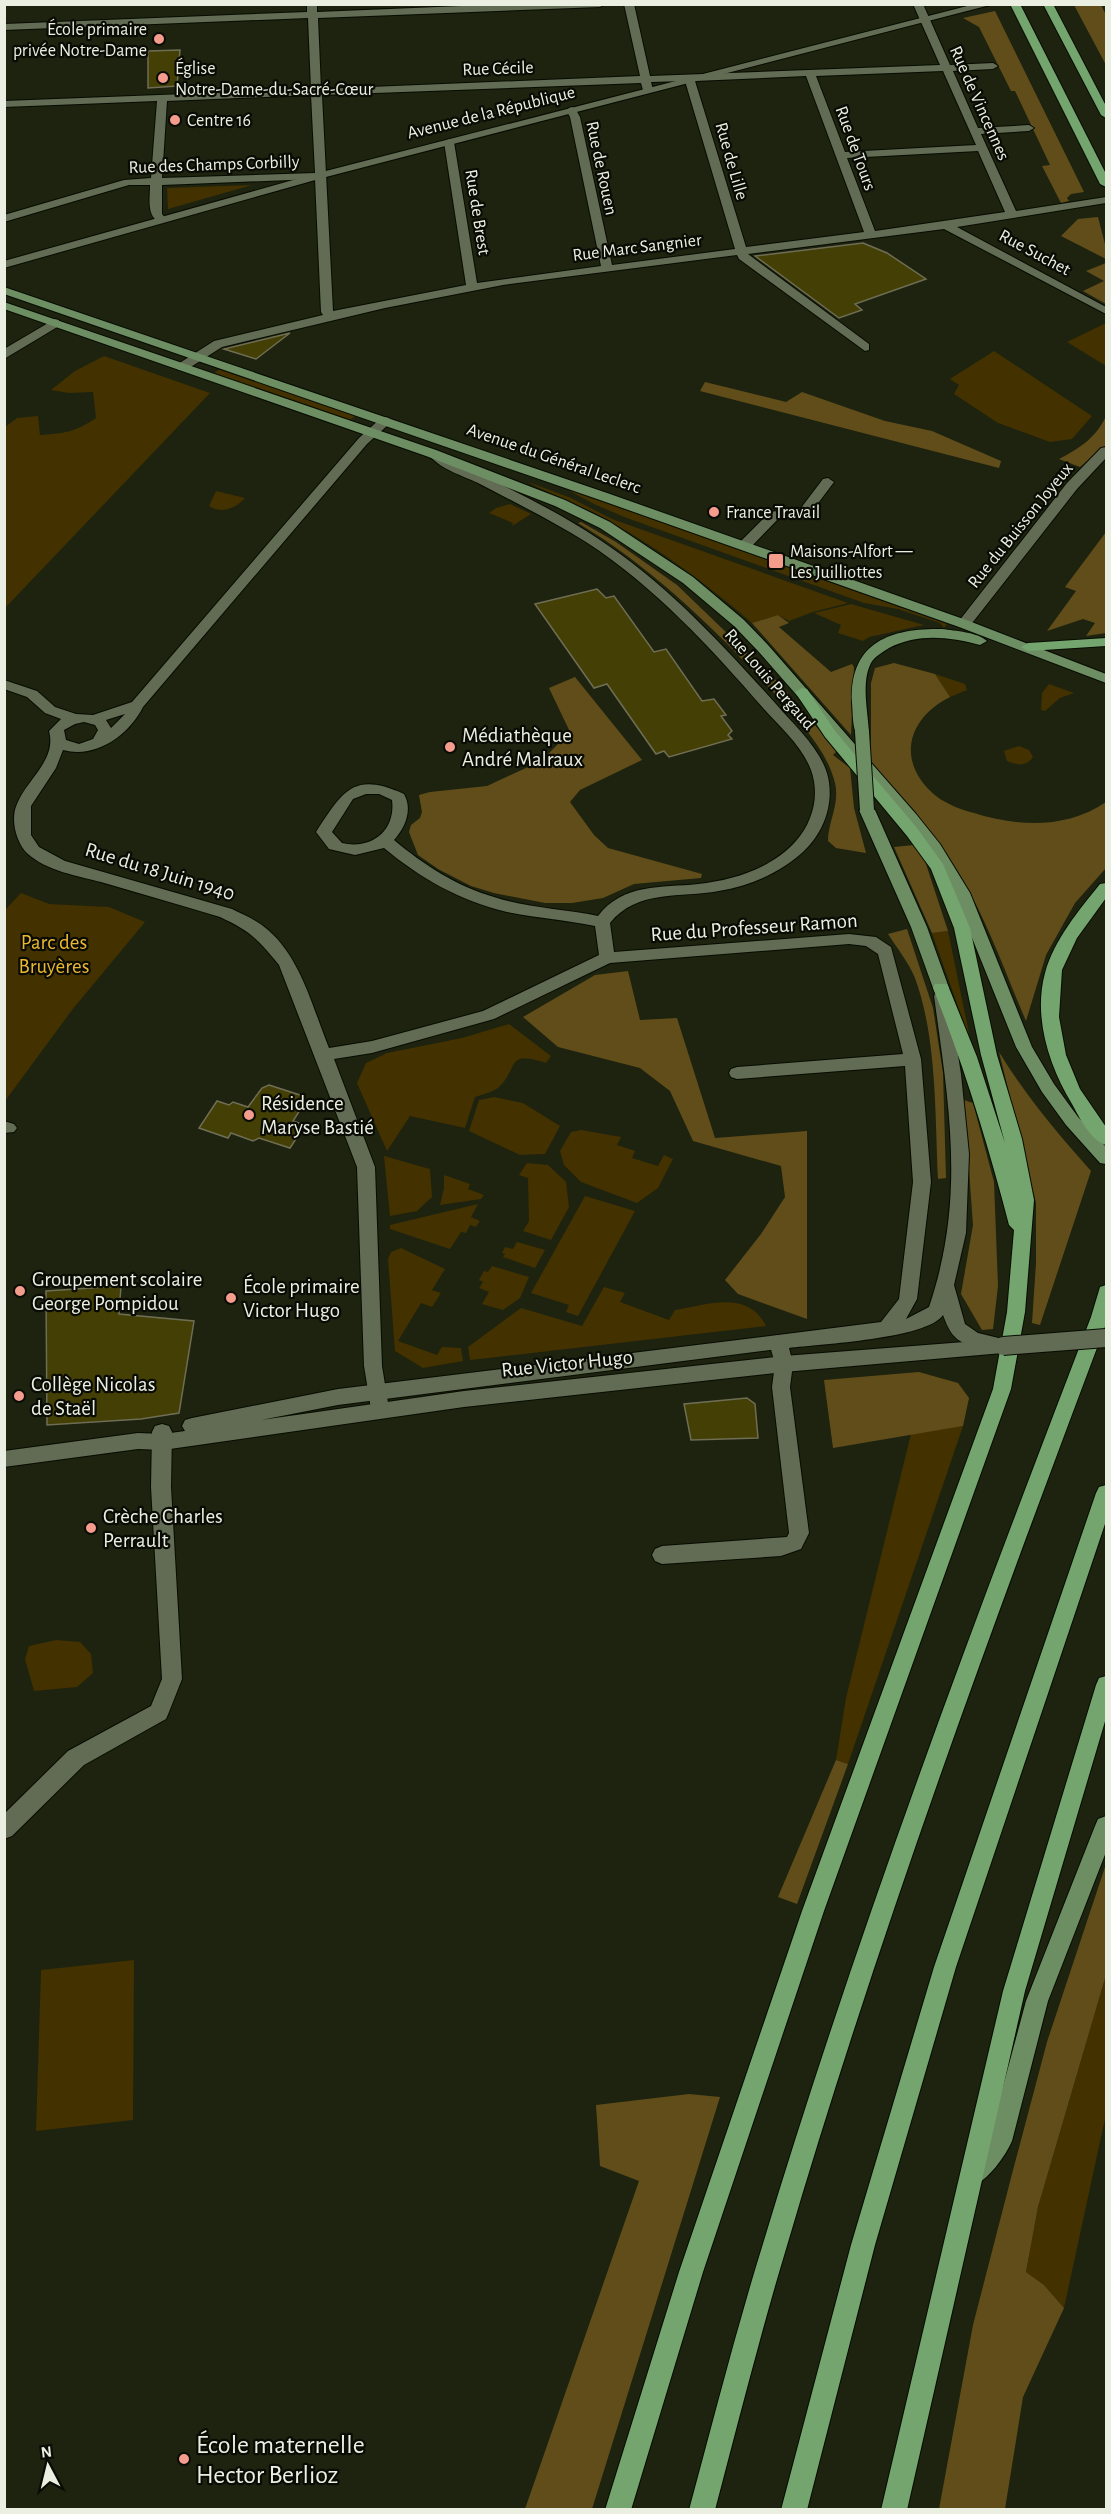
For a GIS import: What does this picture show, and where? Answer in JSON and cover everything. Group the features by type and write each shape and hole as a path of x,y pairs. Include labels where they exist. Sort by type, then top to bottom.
{"highway":[{"path":"1015,4 1107,184"},
{"path":"1050,8 1107,115"},
{"path":"1028,647 1107,642"},
{"path":"618,2510 691,2272 809,1922 1002,1389 1016,1312 1025,1200 989,1055 962,928 938,868 912,832 830,734 802,692"},
{"path":"1107,888 1066,944 1053,972 1050,1008 1054,1050 1088,1118 1107,1139"},
{"path":"941,988 973,1068 996,1141 1021,1238"},
{"path":"702,2510 784,2213 873,1937 1018,1532 1100,1317 1107,1292"},
{"path":"794,2510 863,2245 945,1967 1107,1493"},
{"path":"894,2510 1014,1991 1107,1685"}],"main road":[{"name":"Avenue du Général Leclerc","path":"4,290 744,546 1028,647 1097,675"},
{"name":"Avenue du Général Leclerc","path":"4,305 515,483 604,525 688,580 739,623 912,817 935,848 962,893 1024,1047 1048,1088 1072,1121 1107,1158"},
{"path":"55,323 81,316"},
{"path":"941,988 919,927 867,810 860,684 864,662 872,652 912,634 950,633 1074,672 1097,675"},
{"path":"972,2175 1000,2141 1038,2001 1107,1826"}],"street":[{"path":"4,27 312,10 600,4"},
{"path":"629,4 648,90"},
{"name":"Rue de Vincennes","path":"918,4 1011,215"},
{"name":"Avenue de la République","path":"4,265 322,175 989,4"},
{"path":"312,10 322,175 320,188 327,312 332,316"},
{"name":"Rue Cécile","path":"4,104 162,100 178,97 993,66"},
{"name":"Rue de Tours","path":"810,73 871,235"},
{"name":"Rue de Lille","path":"690,80 742,252"},
{"path":"161,220 156,214 156,180 162,100"},
{"name":"Rue de Rouen","path":"571,110 575,117 607,269"},
{"path":"975,131 1029,128"},
{"name":"Rue de Brest","path":"449,142 472,288"},
{"path":"841,155 983,148"},
{"name":"Rue des Champs Corbilly","path":"4,219 128,182 156,180 167,183 300,178 322,175"},
{"name":"Rue Marc Sangnier","path":"182,367 218,344 332,316 472,288 946,225 1107,200"},
{"name":"Rue Suchet","path":"946,225 1107,311"},
{"path":"742,252 747,261 865,347"},
{"path":"4,355 55,323"},
{"path":"50,710 58,737 68,747 81,748 115,734 131,717 136,705 363,441 385,421"},
{"name":"Rue du Buisson Joyeux","path":"964,624 1072,486 1107,452"},
{"name":"Rue Louis Pergaud","path":"433,454 583,534 661,592 732,661 789,729 819,770 823,789 821,814 810,836 785,860 768,870 731,883 633,897 622,901 602,922"},
{"path":"744,546 775,515 805,511 828,482"},
{"path":"4,684 32,694 50,710 75,718 95,719 136,705"},
{"path":"58,737 63,723 75,718"},
{"path":"95,719 105,730 102,739"},
{"name":"Rue du 18 Juin 1940","path":"49,768 58,737"},
{"name":"Rue du 18 Juin 1940","path":"81,748 49,768 31,791 23,806 23,835 34,851 60,865 225,913 251,925 279,952 286,963 366,1167 373,1366 379,1400"},
{"path":"364,789 381,789 399,797 402,807 400,819 386,842 361,850 344,849 332,844 324,832 348,796 364,789"},
{"path":"386,842 426,873 451,888 477,898 506,906 602,922 607,958"},
{"name":"Rue du Professeur Ramon","path":"324,1055 372,1047 488,1015 607,958 654,957 849,939 870,941 885,951 914,1059 922,1182 908,1299 901,1312 887,1328"},
{"path":"941,988 960,1153 960,1205 946,1287 952,1321 959,1332 974,1340 1003,1346"},
{"path":"736,1073 914,1059"},
{"name":"Rue Victor Hugo","path":"4,1459 138,1441 379,1400 778,1342 910,1326 933,1315 946,1287"},
{"name":"Rue Victor Hugo","path":"379,1400 1107,1338"},
{"path":"662,1556 782,1547 794,1543 799,1533 781,1387 784,1364 778,1342"},
{"path":"4,1829 76,1758 159,1712 172,1678 161,1487 162,1437"}],"green space":[{"path":"252,185 168,209 167,188"},
{"path":"1106,323 1106,366 1067,342"},
{"path":"994,351 1092,416 1072,439 1050,442 998,423 954,394 959,385 950,379"},
{"path":"104,356 210,393 5,608 5,427 17,418 38,416 40,435 56,434 81,427 96,418 93,392 69,393 51,390 75,371"},
{"path":"220,369 355,416 350,420 214,373"},
{"path":"528,482 571,498 612,519 848,603 789,621 778,615 752,623 718,594 625,530"},
{"path":"564,488 947,624 944,628 940,623 898,609 864,603 624,517"},
{"path":"216,491 245,498 237,505 218,510 209,506"},
{"path":"510,504 531,514 512,526 513,523 489,513 496,508"},
{"path":"851,604 924,625 869,637 863,641 838,633 841,625 814,613"},
{"path":"935,674 965,684 967,690 950,697"},
{"path":"1049,684 1074,693 1060,698 1045,711 1041,710 1042,693"},
{"path":"1019,746 1029,750 1033,757 1031,760 1021,764 1007,761 1004,751"},
{"name":"Parc des Bruyères","path":"21,893 49,904 109,907 145,922 72,1010 5,1101 5,910"},
{"path":"948,931 971,1043 932,933"},
{"path":"509,1024 551,1056 546,1063 524,1059 514,1063 505,1081 498,1088 475,1097 465,1128 410,1116 387,1151 357,1083 366,1063 387,1053 462,1038"},
{"path":"494,1097 523,1103 560,1126 545,1154 520,1155 469,1131 479,1100"},
{"path":"581,1130 621,1137 617,1145 635,1151 632,1158 658,1166 664,1155 673,1159 658,1188 637,1203 581,1182 564,1165 560,1151 571,1132"},
{"path":"384,1156 430,1169 432,1197 417,1211 390,1216"},
{"path":"527,1163 548,1165 566,1182 569,1207 551,1240 523,1231 529,1221 528,1178 519,1175"},
{"path":"444,1175 470,1184 468,1189 484,1195 481,1199 440,1205"},
{"path":"585,1196 635,1211 578,1316 566,1312 569,1305 531,1293"},
{"path":"478,1204 471,1217 480,1221 476,1227 470,1225 466,1233 461,1232 450,1249 390,1229 390,1225"},
{"path":"517,1242 545,1250 535,1268 503,1257 505,1247 513,1249"},
{"path":"401,1248 445,1269 432,1290 441,1293 432,1307 421,1303 398,1341 437,1355 442,1347 461,1348 463,1361 423,1368 395,1351 388,1259 391,1252"},
{"path":"492,1266 529,1277 520,1298 503,1310 482,1304 489,1292 479,1288 483,1282 479,1280 484,1271 488,1272"},
{"path":"604,1287 625,1293 620,1302 669,1320 675,1310 725,1302 749,1307 758,1314 766,1326 470,1360 468,1347 521,1308 582,1326"},
{"path":"963,1426 848,1764 836,1760 846,1698 911,1434"},
{"path":"56,1640 80,1642 91,1654 93,1673 77,1687 34,1691 25,1659 29,1646"},
{"path":"134,1960 133,2120 36,2131 41,1970"},
{"path":"1106,1975 1106,2114 1064,2308 1044,2285 1026,2272 1038,2207"}],"shaded area":[{"path":"1074,5 1101,5 1106,15 1106,65"},
{"path":"995,11 1084,192 1071,194 1067,198 1069,201 1061,203 1042,166 1050,165 1015,91 1011,91 979,27 963,18"},
{"path":"1098,217 1106,248 1106,259 1061,236 1078,219"},
{"path":"1106,263 1106,304 1083,291 1104,281 1086,271"},
{"path":"705,382 786,402 802,392 885,421 932,431 1001,461 999,468 700,391"},
{"path":"1106,416 1106,445 1080,467 1059,459 1087,442"},
{"path":"581,522 616,542 677,585 781,685 837,751 833,755 850,768 854,808 866,853 836,848 828,841 836,798 835,783 825,758 801,724 752,669 706,623 632,560 578,523"},
{"path":"1106,532 1106,633 1086,636 1095,623 1083,619 1047,631 1076,591 1065,587"},
{"path":"778,615 789,623 779,627 831,672 852,664 854,667 851,735 752,623"},
{"path":"894,663 935,674 950,697 935,706 924,717 916,729 912,742 911,756 915,770 923,783 940,799 969,812 1025,823 1059,821 1075,817 1106,802 1106,868 1075,903 1046,955 1026,1021 987,928 960,875 929,831 871,764 871,683 875,668"},
{"path":"575,677 642,760 580,790 570,802 594,835 608,848 702,874 701,878 634,884 603,898 572,903 545,903 471,886 438,869 418,855 409,832 411,825 420,818 422,812 419,795 487,786 541,761 570,732 549,688"},
{"path":"914,845 925,861 948,931 932,933 894,847"},
{"path":"907,929 933,1008 943,1073 946,1178 938,1179 934,1077 922,1001 912,972 888,934"},
{"path":"628,971 640,1020 677,1018 715,1138 807,1131 807,1319 738,1294 725,1280 761,1234 785,1197 781,1166 693,1141 670,1091 640,1068 558,1047 523,1017 595,975"},
{"path":"999,1052 1042,1114 1091,1171 1040,1325 1032,1323 1036,1263 1036,1203"},
{"path":"964,1100 973,1103 994,1182 998,1286 993,1329 982,1330 961,1294 973,1225"},
{"path":"919,1372 958,1383 969,1398 963,1426 833,1448 824,1380"},
{"path":"836,1760 848,1764 797,1904 778,1897"},
{"path":"1106,1864 1106,1975 1038,2207 1026,2272 1044,2285 1064,2308 1023,2397 1005,2509 939,2509 973,2325 1012,2174 1047,2042"},
{"path":"689,2094 720,2097 592,2509 525,2509 639,2181 600,2166 596,2105"}],"building":[{"name":"Église Notre-Dame-du-Sacré-Cœur","path":"180,50 177,86 148,88 148,51"},
{"path":"863,243 887,253 926,279 855,304 862,310 839,318 755,256"},
{"path":"290,333 256,359 224,349"},
{"path":"597,589 606,598 614,596 654,652 666,649 702,701 714,699 726,715 721,716 732,731 728,735 732,739 669,757 664,751 656,754 607,684 594,688 535,604"},
{"name":"Résidence Maryse Bastié","path":"269,1085 303,1096 298,1104 302,1107 293,1121 305,1125 290,1148 259,1138 253,1141 231,1133 228,1138 199,1128 217,1101 229,1105 233,1102 248,1107 262,1088"},
{"path":"121,1286 119,1314 194,1321 179,1413 141,1419 47,1425 46,1291"},
{"path":"747,1398 755,1404 758,1438 691,1440 684,1404"}],"place":[{"name":"École primaire privée Notre-Dame","path":"159,39"},
{"name":"Église Notre-Dame-du-Sacré-Cœur","path":"163,78"},
{"name":"Centre 16","path":"175,120"},
{"name":"France Travail","path":"714,512"},
{"name":"Maisons-Alfort — Les Juilliottes","path":"776,561"},
{"name":"Médiathèque André Malraux","path":"450,747"},
{"name":"Résidence Maryse Bastié","path":"249,1115"},
{"name":"Groupement scolaire George Pompidou","path":"20,1291"},
{"name":"École primaire Victor Hugo","path":"231,1298"},
{"name":"Collège Nicolas de Staël","path":"19,1396"},
{"name":"Crèche Charles Perrault","path":"91,1528"},
{"name":"École maternelle Hector Berlioz","path":"184,2459"}]}
